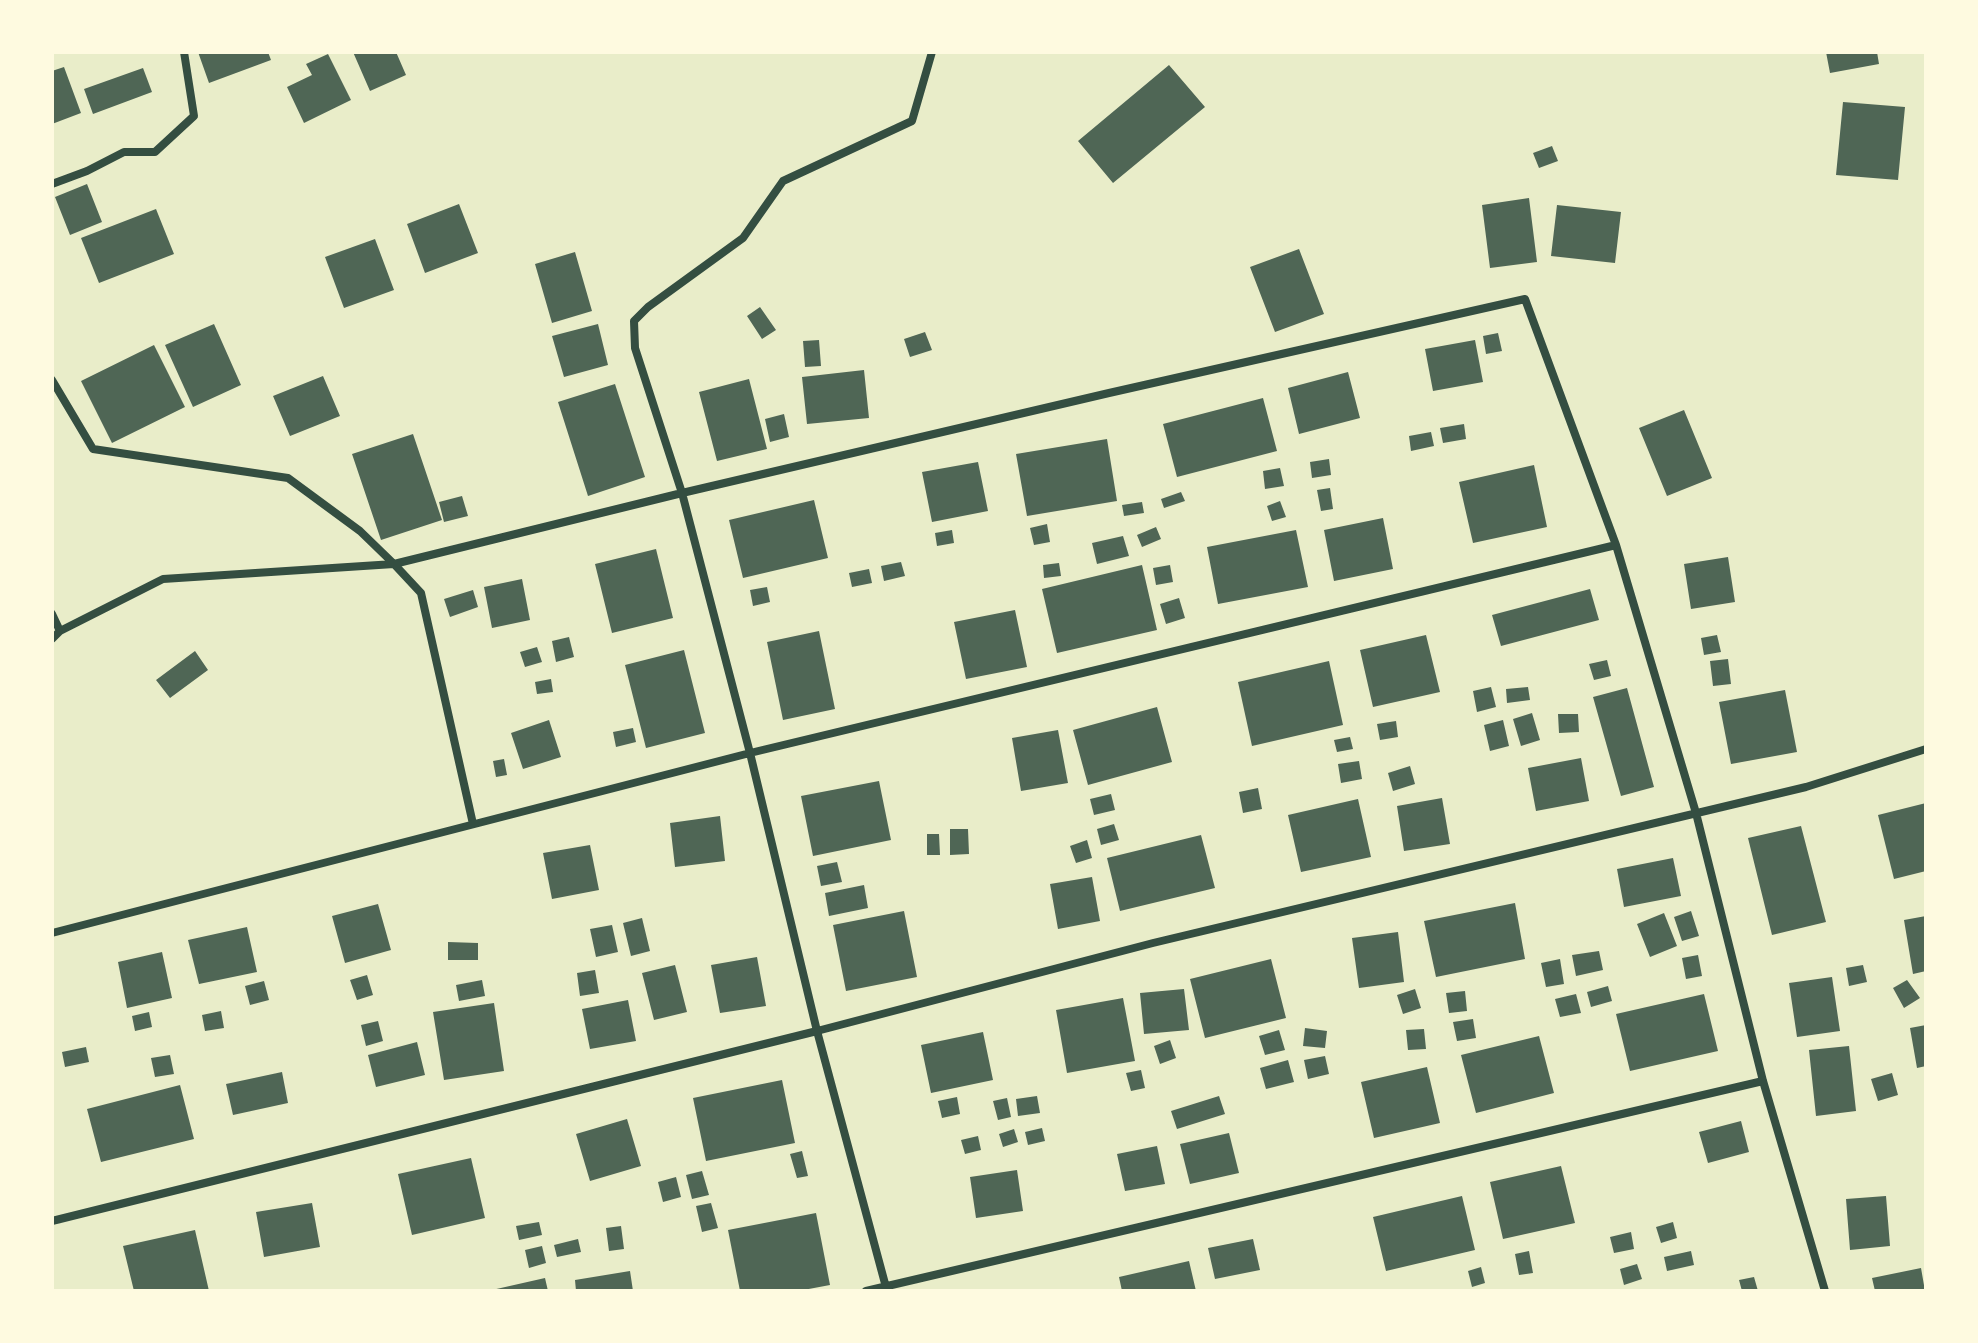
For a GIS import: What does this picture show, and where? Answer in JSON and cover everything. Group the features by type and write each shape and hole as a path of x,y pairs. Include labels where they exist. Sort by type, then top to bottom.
{"street":[{"path":"52,184 124,152 155,152 194,116 184,52"},
{"path":"886,1288 817,1031 750,753 682,493 635,348 634,321 648,307 743,238 783,181 912,121 932,52"},
{"path":"52,639 60,631 163,579 394,564 682,493 1525,299 1616,545 1696,813 1763,1081 1825,1291"},
{"path":"52,380 93,449 288,478 360,531 394,564 421,593 473,824"},
{"path":"52,933 750,753 1616,545"},
{"path":"52,614 60,631"},
{"path":"52,1221 817,1031 1153,943 1806,787 1926,749"},
{"path":"866,1291 1763,1081"}],"building":[{"path":"198,52 268,52 271,60 209,83"},
{"path":"353,52 396,52 406,75 370,91"},
{"path":"1826,52 1877,52 1879,64 1830,73"},
{"path":"328,54 351,100 304,123 287,87 312,75 306,64"},
{"path":"1169,65 1205,107 1113,183 1078,141"},
{"path":"64,67 81,113 52,124 52,71"},
{"path":"143,68 152,92 93,114 84,89"},
{"path":"1843,102 1905,107 1898,180 1836,175"},
{"path":"1552,146 1558,161 1539,168 1533,153"},
{"path":"87,184 102,222 70,235 55,197"},
{"path":"1529,198 1537,262 1490,268 1482,205"},
{"path":"459,204 478,253 425,273 407,224"},
{"path":"1557,205 1621,212 1615,263 1551,256"},
{"path":"156,209 174,254 99,283 81,238"},
{"path":"375,239 394,290 344,308 325,257"},
{"path":"1299,249 1324,314 1275,332 1250,267"},
{"path":"575,252 592,311 552,323 535,264"},
{"path":"760,307 776,330 762,339 747,316"},
{"path":"214,324 241,385 193,407 165,345"},
{"path":"598,324 608,365 564,377 552,336"},
{"path":"925,332 932,350 910,357 904,339"},
{"path":"1498,333 1502,351 1486,354 1483,336"},
{"path":"819,340 821,366 805,367 803,341"},
{"path":"1475,340 1483,382 1433,391 1425,349"},
{"path":"154,345 185,407 112,443 81,381"},
{"path":"864,370 869,418 807,424 802,377"},
{"path":"1348,372 1360,418 1299,434 1288,388"},
{"path":"323,376 340,416 290,436 273,396"},
{"path":"749,379 767,449 717,461 699,392"},
{"path":"615,384 645,477 588,496 558,402"},
{"path":"1263,398 1277,451 1177,477 1163,424"},
{"path":"1684,410 1712,478 1667,496 1639,428"},
{"path":"784,414 789,437 770,442 765,419"},
{"path":"1464,424 1466,439 1443,443 1440,428"},
{"path":"1431,432 1434,446 1411,451 1409,436"},
{"path":"413,434 442,520 381,540 352,454"},
{"path":"1107,439 1117,501 1027,516 1016,454"},
{"path":"1329,459 1331,475 1312,478 1310,462"},
{"path":"978,462 988,511 932,522 922,472"},
{"path":"1534,465 1547,527 1473,543 1459,482"},
{"path":"1280,468 1284,486 1265,489 1263,471"},
{"path":"1330,488 1333,509 1321,511 1317,490"},
{"path":"1181,492 1185,501 1164,508 1161,499"},
{"path":"462,496 468,516 444,522 439,502"},
{"path":"814,500 828,558 743,578 729,520"},
{"path":"1280,501 1286,517 1272,521 1267,506"},
{"path":"1142,502 1144,513 1124,516 1122,505"},
{"path":"1383,518 1393,569 1334,581 1324,530"},
{"path":"1047,524 1050,542 1034,545 1030,528"},
{"path":"1156,527 1161,539 1142,547 1137,535"},
{"path":"952,530 954,543 937,546 935,533"},
{"path":"1296,530 1308,587 1218,604 1207,547"},
{"path":"1123,536 1129,556 1097,564 1092,543"},
{"path":"656,549 673,618 612,633 595,564"},
{"path":"1728,557 1735,602 1691,609 1684,564"},
{"path":"901,562 905,576 884,581 881,566"},
{"path":"1059,563 1061,576 1044,578 1043,565"},
{"path":"1142,565 1157,630 1057,653 1042,589"},
{"path":"1170,565 1173,582 1156,585 1153,568"},
{"path":"869,569 872,583 852,587 849,573"},
{"path":"522,579 530,620 492,628 484,587"},
{"path":"767,587 770,602 753,606 750,590"},
{"path":"1590,589 1599,620 1501,646 1492,615"},
{"path":"473,590 478,607 450,617 444,599"},
{"path":"1179,598 1185,618 1166,624 1160,604"},
{"path":"1015,610 1027,667 966,679 954,622"},
{"path":"819,631 835,709 783,720 767,642"},
{"path":"1426,635 1440,692 1373,707 1360,650"},
{"path":"1717,635 1721,652 1704,655 1701,638"},
{"path":"569,637 574,657 556,662 552,641"},
{"path":"537,647 542,662 525,667 520,652"},
{"path":"684,650 705,733 646,748 625,665"},
{"path":"195,651 208,670 170,698 156,680"},
{"path":"1728,659 1731,684 1713,686 1710,661"},
{"path":"1607,660 1611,676 1594,680 1589,664"},
{"path":"1329,661 1343,725 1252,746 1238,682"},
{"path":"551,679 553,692 537,694 535,682"},
{"path":"1491,687 1496,707 1477,712 1473,691"},
{"path":"1528,687 1530,700 1507,703 1506,689"},
{"path":"1627,688 1654,787 1621,796 1593,697"},
{"path":"1785,690 1797,752 1731,764 1719,702"},
{"path":"1157,707 1172,762 1088,785 1073,730"},
{"path":"1532,713 1540,740 1521,746 1513,719"},
{"path":"1558,714 1578,714 1579,732 1559,733"},
{"path":"549,720 561,757 523,769 511,733"},
{"path":"1503,720 1509,746 1490,751 1484,725"},
{"path":"1396,721 1398,737 1380,740 1377,724"},
{"path":"633,728 636,742 616,747 613,732"},
{"path":"1058,730 1068,783 1021,791 1012,738"},
{"path":"1350,737 1353,749 1337,752 1334,740"},
{"path":"1581,758 1589,801 1536,811 1528,768"},
{"path":"504,759 507,775 496,777 493,761"},
{"path":"1359,761 1362,779 1341,783 1338,764"},
{"path":"1410,766 1415,784 1393,791 1388,773"},
{"path":"879,781 891,840 813,856 801,796"},
{"path":"1258,788 1262,809 1243,813 1239,792"},
{"path":"1111,794 1115,810 1094,815 1090,799"},
{"path":"1442,798 1450,844 1404,851 1397,806"},
{"path":"1358,799 1371,857 1301,872 1288,815"},
{"path":"1926,803 1926,871 1894,879 1878,815"},
{"path":"720,816 725,861 675,867 670,823"},
{"path":"1114,824 1119,840 1101,845 1097,829"},
{"path":"1801,826 1826,922 1772,935 1748,838"},
{"path":"950,829 968,829 969,854 950,855"},
{"path":"927,834 939,834 940,855 927,855"},
{"path":"1201,835 1215,888 1120,911 1107,858"},
{"path":"1087,840 1092,858 1076,863 1070,846"},
{"path":"590,845 599,890 552,899 543,853"},
{"path":"1673,858 1681,896 1624,907 1617,869"},
{"path":"837,862 842,882 821,886 817,866"},
{"path":"1092,877 1100,921 1058,929 1050,884"},
{"path":"864,885 868,908 829,916 825,893"},
{"path":"1515,903 1525,959 1436,977 1424,921"},
{"path":"378,904 391,950 345,963 332,916"},
{"path":"904,911 917,977 846,991 833,925"},
{"path":"1691,911 1699,936 1682,941 1674,917"},
{"path":"1664,913 1677,946 1650,957 1637,924"},
{"path":"1926,916 1926,971 1913,974 1904,920"},
{"path":"642,918 650,951 631,956 623,923"},
{"path":"612,925 618,952 596,957 590,929"},
{"path":"247,927 257,972 199,984 188,940"},
{"path":"1398,932 1404,982 1359,988 1352,938"},
{"path":"448,942 478,943 478,960 448,960"},
{"path":"1599,951 1603,970 1576,976 1572,955"},
{"path":"162,952 172,998 127,1008 118,962"},
{"path":"1698,955 1702,976 1686,979 1682,958"},
{"path":"757,957 766,1006 720,1013 711,965"},
{"path":"1271,959 1286,1018 1205,1038 1190,979"},
{"path":"1560,959 1564,984 1546,987 1541,963"},
{"path":"675,965 687,1012 654,1020 642,973"},
{"path":"1863,965 1867,982 1849,986 1846,968"},
{"path":"595,970 599,993 580,996 577,973"},
{"path":"367,975 373,995 357,1000 350,980"},
{"path":"1832,977 1840,1031 1797,1037 1789,983"},
{"path":"482,980 485,996 459,1001 456,985"},
{"path":"1907,980 1920,998 1904,1008 1893,988"},
{"path":"264,981 269,1000 250,1005 245,986"},
{"path":"1608,986 1612,1001 1591,1007 1587,992"},
{"path":"1184,989 1189,1030 1144,1034 1140,993"},
{"path":"1415,989 1421,1008 1403,1014 1397,995"},
{"path":"1465,991 1467,1011 1449,1013 1446,993"},
{"path":"1576,994 1581,1013 1560,1017 1555,999"},
{"path":"1704,994 1718,1051 1630,1071 1616,1014"},
{"path":"1123,998 1135,1061 1067,1073 1056,1010"},
{"path":"628,1000 636,1041 590,1049 582,1009"},
{"path":"494,1003 504,1071 444,1080 433,1012"},
{"path":"221,1011 224,1028 205,1031 202,1015"},
{"path":"149,1012 152,1027 135,1031 132,1016"},
{"path":"1473,1019 1476,1038 1457,1041 1453,1022"},
{"path":"378,1021 383,1041 366,1046 361,1025"},
{"path":"1926,1025 1926,1066 1917,1068 1910,1028"},
{"path":"1305,1028 1327,1031 1325,1048 1303,1046"},
{"path":"1424,1029 1426,1049 1408,1050 1406,1030"},
{"path":"1279,1030 1285,1050 1265,1055 1259,1036"},
{"path":"983,1032 993,1080 931,1093 921,1045"},
{"path":"1539,1036 1554,1093 1476,1113 1461,1055"},
{"path":"1170,1040 1176,1058 1160,1064 1154,1046"},
{"path":"417,1042 425,1075 376,1087 368,1055"},
{"path":"1849,1046 1856,1111 1816,1116 1809,1050"},
{"path":"86,1047 89,1062 65,1067 62,1052"},
{"path":"170,1055 174,1074 155,1077 151,1058"},
{"path":"1325,1056 1329,1074 1308,1079 1304,1060"},
{"path":"1288,1060 1294,1082 1266,1089 1260,1068"},
{"path":"1427,1067 1440,1123 1374,1138 1361,1082"},
{"path":"1141,1070 1145,1088 1131,1091 1126,1073"},
{"path":"282,1072 288,1103 233,1115 226,1084"},
{"path":"1892,1073 1898,1095 1878,1101 1871,1079"},
{"path":"782,1080 795,1143 706,1161 693,1098"},
{"path":"180,1085 194,1139 101,1162 87,1109"},
{"path":"1037,1096 1040,1113 1018,1116 1016,1099"},
{"path":"1219,1096 1225,1114 1177,1129 1171,1111"},
{"path":"957,1097 960,1114 942,1118 938,1101"},
{"path":"1007,1098 1011,1117 998,1120 993,1101"},
{"path":"627,1119 641,1166 590,1181 576,1134"},
{"path":"1741,1121 1749,1152 1708,1163 1699,1132"},
{"path":"1042,1128 1045,1141 1028,1145 1025,1132"},
{"path":"1014,1129 1018,1142 1003,1147 999,1134"},
{"path":"1229,1133 1239,1173 1190,1184 1180,1144"},
{"path":"978,1136 981,1150 965,1154 961,1140"},
{"path":"1157,1146 1165,1184 1125,1191 1117,1154"},
{"path":"802,1151 808,1176 797,1178 790,1154"},
{"path":"471,1158 485,1218 412,1235 398,1174"},
{"path":"1561,1166 1575,1223 1503,1239 1490,1182"},
{"path":"1017,1170 1023,1211 976,1218 970,1177"},
{"path":"702,1171 709,1195 692,1199 686,1175"},
{"path":"676,1177 681,1197 663,1202 658,1182"},
{"path":"1462,1196 1475,1250 1386,1271 1373,1217"},
{"path":"1886,1196 1890,1246 1850,1250 1846,1199"},
{"path":"312,1203 320,1247 264,1257 256,1212"},
{"path":"711,1203 718,1228 702,1232 696,1206"},
{"path":"816,1213 830,1285 798,1291 740,1291 728,1230"},
{"path":"539,1222 542,1235 519,1240 516,1226"},
{"path":"1673,1222 1677,1238 1661,1243 1656,1227"},
{"path":"621,1226 624,1249 609,1251 606,1228"},
{"path":"195,1230 209,1291 134,1291 123,1246"},
{"path":"1631,1232 1634,1249 1614,1253 1610,1237"},
{"path":"578,1239 581,1252 557,1257 554,1245"},
{"path":"1253,1239 1260,1270 1215,1279 1208,1248"},
{"path":"542,1246 546,1263 529,1268 525,1250"},
{"path":"1529,1251 1533,1273 1519,1275 1515,1254"},
{"path":"1691,1251 1694,1265 1667,1271 1664,1257"},
{"path":"1189,1261 1196,1291 1122,1291 1119,1277"},
{"path":"1637,1264 1642,1279 1624,1285 1620,1269"},
{"path":"1481,1267 1485,1283 1472,1287 1468,1271"},
{"path":"1921,1268 1925,1291 1875,1291 1872,1278"},
{"path":"630,1271 633,1291 576,1291 575,1280"},
{"path":"1754,1277 1758,1291 1742,1291 1739,1280"},
{"path":"545,1278 548,1291 492,1291 492,1290"}]}
